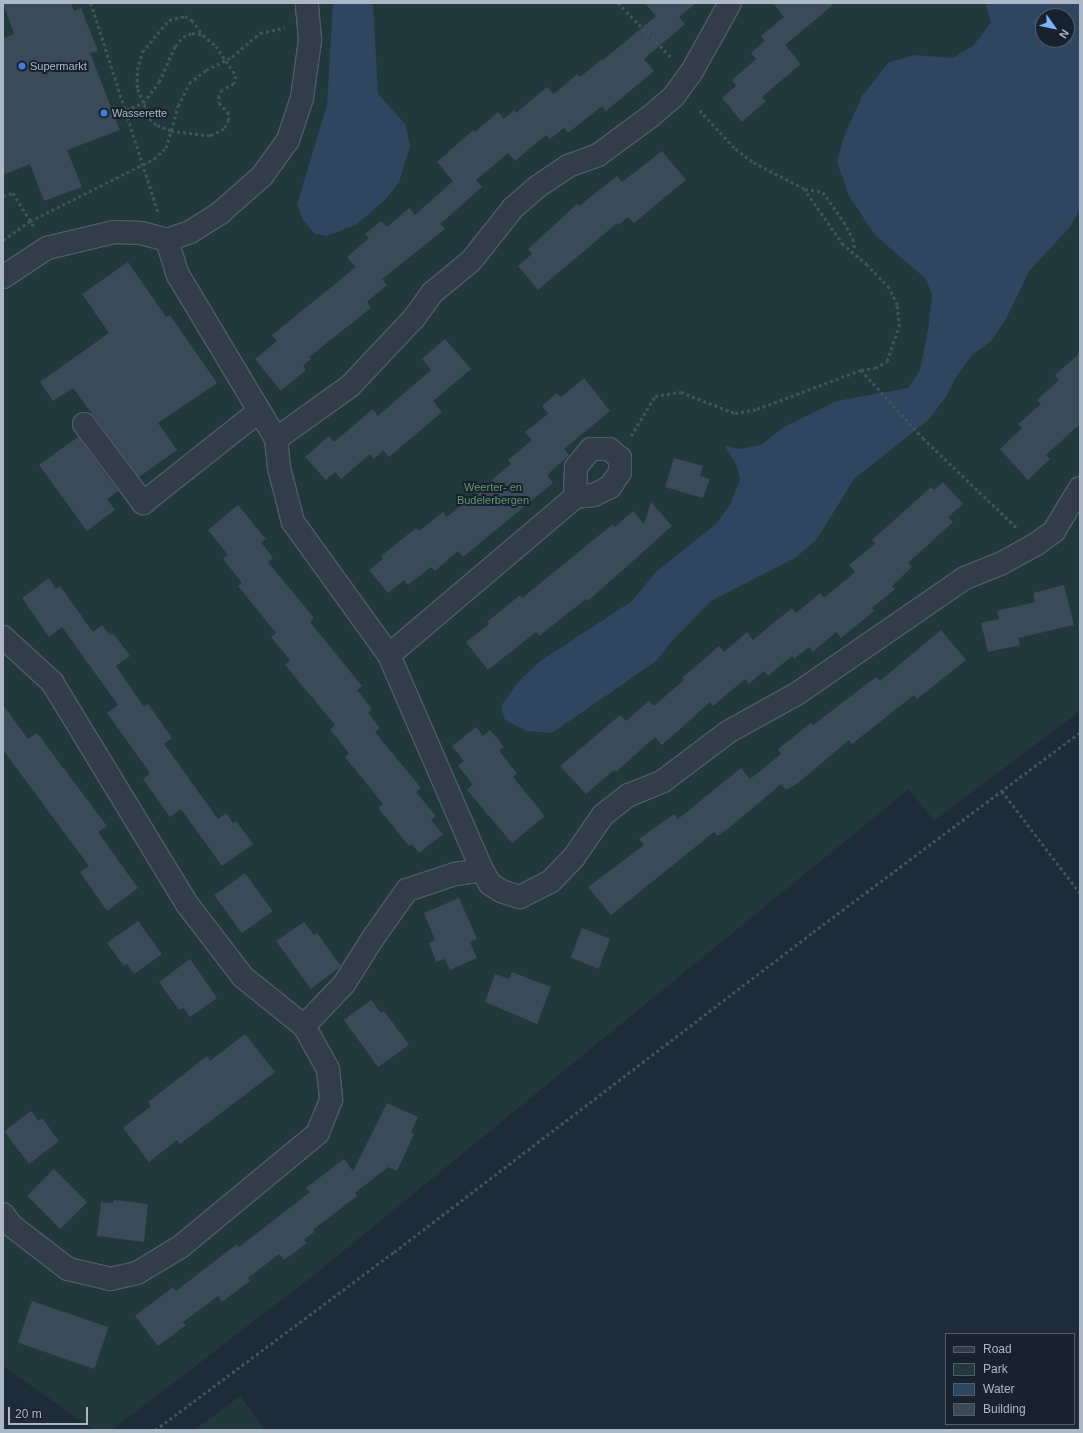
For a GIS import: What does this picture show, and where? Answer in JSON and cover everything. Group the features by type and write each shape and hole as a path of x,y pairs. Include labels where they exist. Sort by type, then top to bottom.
{"lane":[{"path":"3,277 47,248 114,232 141,233 167,240 190,232 220,213 262,176 288,140 302,98 310,40 307,3"},
{"path":"276,439 350,386 414,318 432,293 471,261 512,208 537,187 568,166 598,155 669,101 687,78 730,3"},
{"path":"167,240 178,275 276,439 279,468 293,522 389,655 482,870 490,884 501,891 520,898 551,881 574,857 603,815 629,795 663,781 728,732 798,693 965,578 1002,563 1035,545 1054,531 1080,488"},
{"path":"84,424 143,502 259,411"},
{"path":"389,655 575,497 594,495 610,487 620,472 620,458 609,449 591,449 576,467 575,497"},
{"path":"3,637 52,682 187,904 238,971 243,977 304,1026 328,1069 331,1100 318,1133 180,1247 137,1273 111,1279 68,1269 12,1226 3,1214"},
{"path":"304,1026 344,984 373,938 407,890 455,874 482,870"}],"path":[{"path":"91,3 167,240"},
{"path":"618,3 673,59 687,78 690,100 734,148 752,162 778,173 804,189 824,192 844,222 853,239 855,249"},
{"path":"185,16 192,20 203,35 216,46 225,60 236,76 234,84 222,90 219,96 219,103 228,112 229,120 224,129 210,136 171,131 156,125 147,117 143,103 136,88 142,52 157,32 169,20 185,16"},
{"path":"3,240 30,221 143,163 154,159 166,148 178,106 189,83 206,70 232,57 260,33 286,28 285,22"},
{"path":"126,110 143,103 159,82 172,51 183,37 192,33 203,35"},
{"path":"618,456 655,396 681,392 735,413 757,409 861,370 875,368 887,361 898,326 897,305 889,288 867,265 843,245 804,189"},
{"path":"3,196 13,193 47,248"},
{"path":"861,370 923,438 1035,545"},
{"path":"155,1430 394,1252 1080,732"},
{"path":"1002,791 1080,893"}],"green space":[{"name":"Weerter- en Budelerbergen","path":"3,3 1080,3 1080,711 934,821 909,789 314,1275 112,1430 94,1430 3,1366"},
{"path":"240,1396 265,1430 194,1430"}],"water":[{"path":"333,3 373,3 378,94 406,125 410,147 399,182 386,199 357,224 327,236 315,234 303,220 297,205 327,105"},
{"path":"985,3 1080,3 1080,210 1069,228 1029,271 1006,319 991,341 972,355 956,377 946,397 928,420 854,479 817,539 795,558 711,601 671,642 656,661 552,733 526,731 505,720 501,706 518,682 539,662 632,601 656,572 717,523 730,505 740,480 737,466 725,446 740,449 761,445 784,427 837,401 908,388 920,370 928,330 932,295 926,279 875,235 849,196 837,162 843,139 862,96 889,62 915,55 953,58 974,45 991,22"}],"building":[{"path":"3,3 71,3 74,11 81,8 98,51 90,53 120,130 67,150 82,187 44,201 30,164 3,175 3,38 14,34"},
{"path":"645,3 696,3 679,17 685,24 644,59 654,71 606,111 602,106 568,133 564,128 550,139 546,135 515,161 508,153 476,180 482,187 440,224 445,229 382,279 387,285 367,302 371,308 309,357 311,359 303,366 306,370 281,391 255,359 277,341 272,335 356,267 347,257 369,238 365,234 381,221 387,227 409,208 415,215 453,181 437,162 473,130 475,132 498,112 504,119 514,110 516,113 547,87 554,94 577,74 580,77 602,59 603,60 656,16"},
{"path":"773,3 835,3 785,45 801,64 762,97 766,101 742,122 722,98 736,86 732,80 756,59 751,53 765,41 761,36 784,17"},
{"path":"662,151 686,180 634,223 628,217 618,225 617,223 538,290 518,266 532,254 528,249 577,204 579,206 617,176 622,182"},
{"path":"128,262 166,317 170,315 217,383 158,423 177,450 139,477 73,388 53,401 40,382 109,333 82,294"},
{"path":"445,339 471,369 433,401 442,412 389,457 383,450 374,459 370,454 341,479 335,472 326,480 305,457 329,436 334,442 373,409 378,416 431,370 422,359"},
{"path":"1080,353 1080,424 1046,455 1050,459 1028,480 1000,449 1022,428 1018,424 1041,404 1037,400 1059,380 1055,375"},
{"path":"584,378 610,411 564,449 569,455 547,475 553,483 463,557 458,551 435,571 431,567 408,585 404,580 388,593 369,570 383,559 381,556 416,528 419,531 443,512 447,517 511,464 508,460 532,440 525,432 548,414 542,406 557,393 561,397"},
{"path":"78,437 118,491 107,499 115,510 87,531 39,465"},
{"path":"674,458 703,466 700,476 710,479 703,498 665,487"},
{"path":"943,482 963,504 948,517 953,522 908,563 912,567 892,586 895,589 872,608 874,611 841,638 836,632 813,652 809,647 794,659 792,656 768,676 764,671 749,684 745,679 713,706 710,702 662,745 655,737 616,772 614,770 586,794 560,766 620,715 626,721 649,701 654,706 684,680 682,678 719,646 724,652 747,632 753,640 792,608 796,613 820,593 824,598 855,572 849,565 875,544 872,540 931,487 934,490"},
{"path":"651,502 672,526 588,601 586,599 539,636 536,632 488,670 466,642 489,624 487,622 520,595 522,598 613,524 615,527 633,511 644,524"},
{"path":"238,505 266,539 261,542 273,558 268,562 314,618 310,622 362,686 357,690 372,709 368,713 380,728 375,732 421,788 416,792 436,816 431,820 443,834 419,853 412,844 409,846 378,808 383,804 345,757 349,753 330,730 335,725 285,665 290,660 271,637 276,633 238,586 242,583 223,559 228,555 208,530"},
{"path":"49,578 56,589 60,586 93,632 102,625 110,635 113,633 130,656 116,666 144,707 148,704 172,738 164,744 218,819 226,813 233,823 236,821 253,844 222,866 181,809 170,817 143,779 150,773 107,713 118,705 62,627 49,637 22,598"},
{"path":"1064,585 1074,625 1018,638 1020,645 988,652 981,623 999,619 997,611 1035,602 1033,593"},
{"path":"941,630 966,660 917,699 914,695 852,744 849,740 798,783 786,790 781,784 729,828 717,836 714,832 611,915 588,887 644,845 639,839 674,814 678,819 741,768 750,779 781,754 778,749 811,723 813,725 876,677 880,681"},
{"path":"3,705 28,739 37,733 107,826 98,832 138,888 107,911 80,872 89,866 3,750"},
{"path":"476,727 483,736 490,730 504,747 499,751 517,773 513,777 545,816 512,843 467,790 473,784 458,766 464,761 452,746"},
{"path":"245,873 273,911 242,933 214,895"},
{"path":"459,898 477,939 470,942 477,958 450,970 445,959 436,962 429,943 435,940 424,913"},
{"path":"138,921 162,954 134,974 127,964 124,966 107,943"},
{"path":"304,922 314,935 317,933 341,966 311,989 276,941"},
{"path":"582,928 610,939 599,969 571,958"},
{"path":"190,959 217,998 190,1017 183,1008 179,1010 159,982"},
{"path":"512,972 551,987 537,1024 485,1002 495,974 509,979"},
{"path":"371,1000 381,1013 384,1011 409,1045 378,1067 344,1020"},
{"path":"245,1034 275,1072 180,1144 177,1140 149,1162 123,1128 151,1106 148,1102 207,1056 210,1061"},
{"path":"387,1103 418,1117 411,1132 414,1134 397,1171 388,1167 355,1193 357,1196 313,1230 314,1232 304,1240 307,1243 284,1260 279,1254 248,1278 250,1281 222,1302 218,1296 183,1322 186,1325 158,1346 135,1316 173,1287 176,1291 237,1244 239,1247 310,1192 306,1188 344,1159 353,1171"},
{"path":"31,1111 39,1121 42,1118 59,1141 29,1164 4,1131"},
{"path":"54,1169 87,1202 60,1229 27,1196"},
{"path":"114,1200 148,1204 144,1242 97,1236 101,1202 113,1203"},
{"path":"32,1301 109,1327 94,1369 18,1343"}],"place":[{"name":"Supermarkt","path":"22,66"},
{"name":"Wasserette","path":"104,113"}]}
